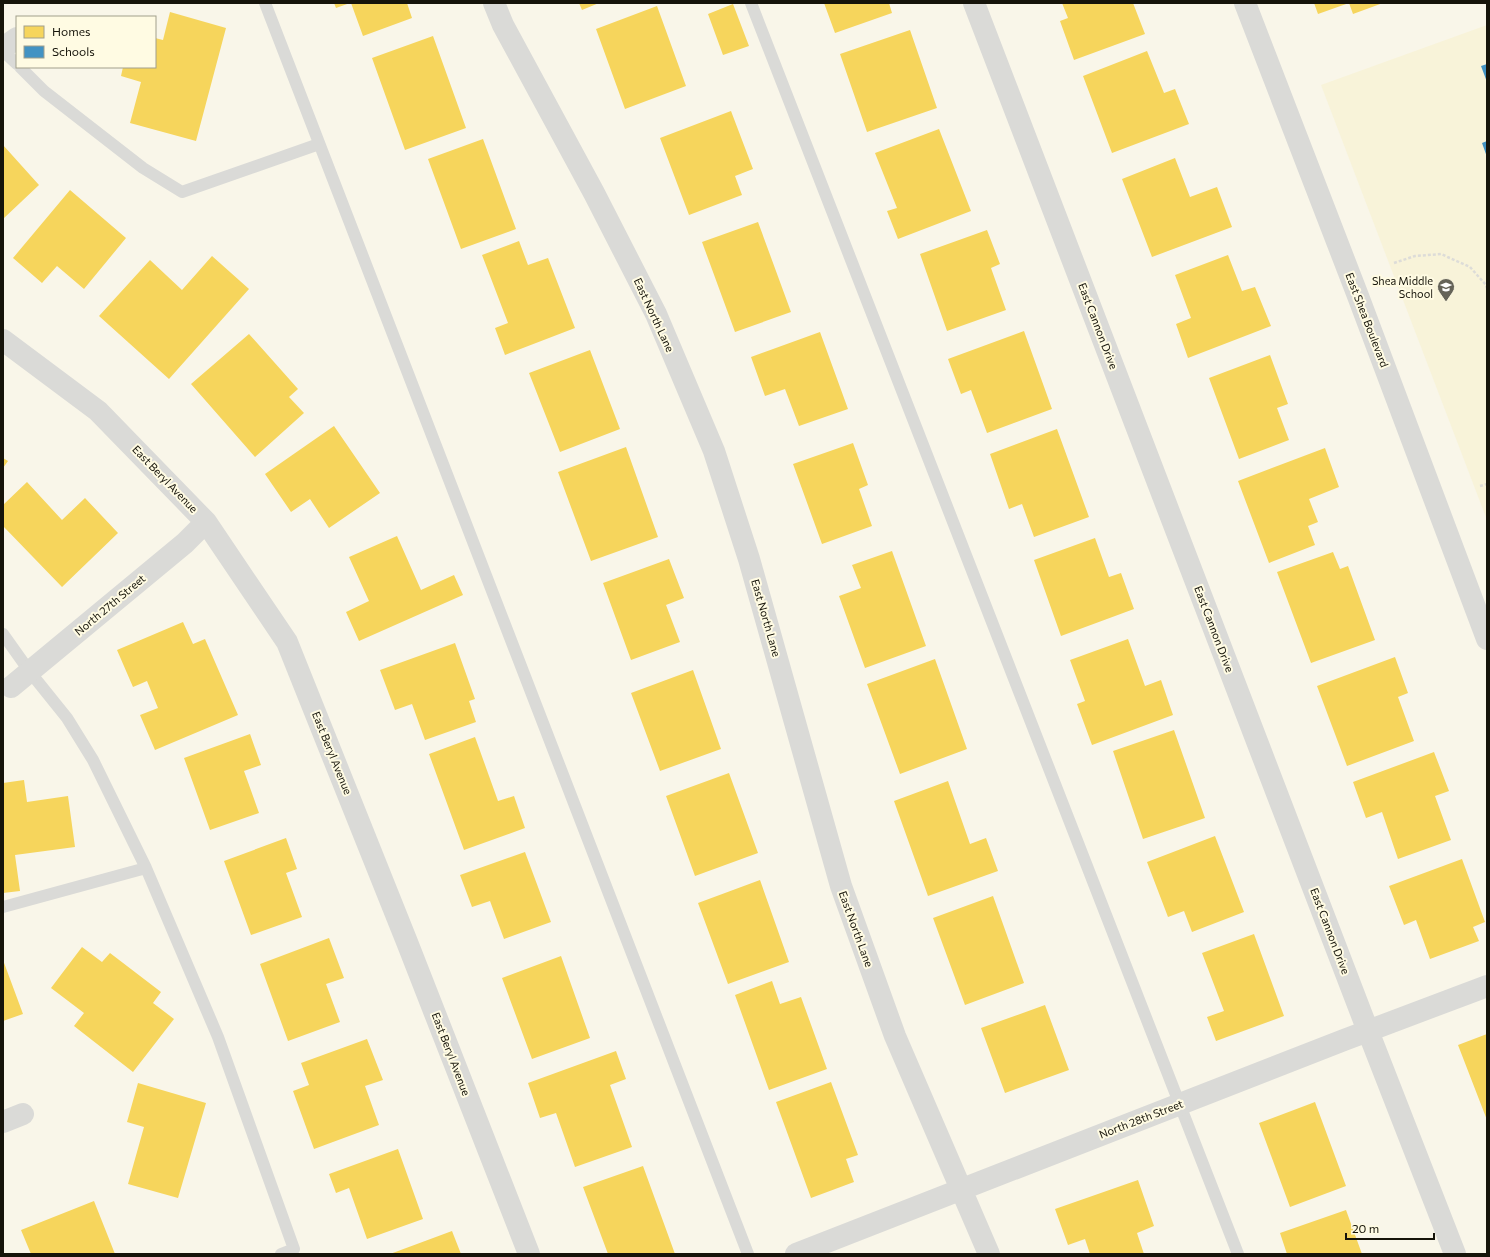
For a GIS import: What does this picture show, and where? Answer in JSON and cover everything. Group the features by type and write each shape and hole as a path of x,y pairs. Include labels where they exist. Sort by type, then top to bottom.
{"street":[{"name":"East North Lane","path":"494,3 503,25 594,193 656,314 714,451 749,559 841,886 895,1036 962,1188 989,1254"},
{"name":"East Cannon Drive","path":"974,3 1455,1254"},
{"name":"East Shea Boulevard","path":"1245,3 1358,296 1487,638"},
{"path":"3,48 16,39"},
{"name":"East Beryl Avenue","path":"3,340 98,411 206,522 287,642 407,942 529,1254"},
{"name":"North 27th Street","path":"11,687 185,543 206,522"},
{"name":"North 28th Street","path":"796,1254 962,1188 1487,986"},
{"path":"3,1122 23,1114"}],"lane":[{"path":"265,3 748,1254"},
{"path":"751,3 1238,1254"},
{"path":"3,51 16,63"},
{"path":"21,68 44,90 143,168 182,192 319,144"},
{"path":"3,634 30,672 67,718 93,760 146,868 218,1037 294,1249 281,1254"},
{"path":"3,907 146,868"}],"path":[{"path":"1394,263 1415,256 1441,254 1470,267 1487,288"},
{"path":"1480,486 1487,484"}],"shaded area":[{"name":"Shea Middle School","path":"1487,25 1487,520 1321,85"}],"building: Homes":[{"path":"334,3 350,3 336,8"},
{"path":"351,3 407,3 412,18 363,36"},
{"path":"579,3 599,3 582,10"},
{"path":"824,3 889,3 892,13 835,33"},
{"path":"1062,3 1133,3 1145,34 1074,60 1060,21 1068,18"},
{"path":"1314,3 1349,3 1318,14"},
{"path":"1349,3 1383,3 1353,14"},
{"path":"733,4 749,46 723,55 708,14"},
{"path":"657,6 686,86 625,109 596,29"},
{"path":"170,12 226,28 196,141 130,123 141,82 121,76 123,68 156,68 156,38 163,40"},
{"path":"910,30 937,108 867,132 840,54"},
{"path":"433,36 466,128 405,150 372,58"},
{"path":"1147,51 1164,93 1175,89 1189,124 1112,153 1083,76"},
{"path":"731,111 753,169 735,176 742,195 689,215 660,138"},
{"path":"939,129 971,211 898,239 887,211 897,208 875,153"},
{"path":"483,139 516,229 461,249 428,159"},
{"path":"3,145 39,185 3,219"},
{"path":"1175,158 1190,197 1217,187 1232,227 1152,257 1122,179"},
{"path":"70,190 126,238 84,289 57,266 42,283 13,258"},
{"path":"758,222 791,312 735,332 702,242"},
{"path":"987,230 1000,264 991,268 1006,310 947,331 920,254"},
{"path":"519,241 528,265 548,258 575,328 505,355 495,328 508,323 482,255"},
{"path":"1228,255 1242,291 1255,287 1271,326 1188,358 1176,324 1191,318 1175,275"},
{"path":"212,256 249,289 169,379 99,316 150,260 182,290"},
{"path":"1024,331 1052,409 987,433 971,390 961,394 948,359"},
{"path":"820,332 848,409 799,426 785,389 765,396 751,357"},
{"path":"249,334 298,389 289,397 304,413 255,457 191,384"},
{"path":"590,350 620,429 560,452 529,373"},
{"path":"1270,355 1288,404 1277,408 1289,440 1239,459 1209,378"},
{"path":"334,426 380,493 329,528 310,499 291,512 265,474"},
{"path":"1057,429 1089,517 1034,537 1022,504 1009,509 990,454"},
{"path":"853,443 868,485 859,489 872,526 822,544 793,464"},
{"path":"626,447 658,537 591,561 558,472"},
{"path":"1325,448 1339,487 1309,499 1318,522 1308,526 1315,545 1269,563 1238,481"},
{"path":"3,458 8,461 3,468"},
{"path":"27,482 62,520 85,498 118,533 62,587 3,526 3,505"},
{"path":"397,536 421,590 454,575 463,595 359,641 346,612 369,601 349,557"},
{"path":"1095,538 1109,577 1121,573 1134,609 1061,636 1034,560"},
{"path":"892,551 926,646 865,668 839,596 861,588 852,565"},
{"path":"1333,552 1340,569 1348,566 1375,640 1311,663 1277,572"},
{"path":"669,559 684,598 666,605 680,642 631,660 603,583"},
{"path":"183,622 193,644 205,639 238,715 155,750 140,715 158,708 147,681 133,687 117,650"},
{"path":"1128,639 1145,686 1161,680 1173,715 1092,745 1077,704 1085,701 1070,660"},
{"path":"455,643 475,699 469,701 476,722 425,740 412,704 395,710 380,670"},
{"path":"1395,657 1408,693 1398,697 1414,741 1347,766 1317,686"},
{"path":"935,659 967,749 900,774 867,684"},
{"path":"693,670 721,749 660,771 631,693"},
{"path":"1174,730 1205,818 1143,839 1113,751"},
{"path":"250,734 261,765 244,771 259,813 210,830 184,758"},
{"path":"475,737 498,801 514,796 525,828 464,850 429,754"},
{"path":"1434,752 1449,791 1435,796 1451,840 1398,859 1382,812 1366,818 1353,782"},
{"path":"729,773 758,853 695,876 666,796"},
{"path":"24,780 27,802 68,796 75,847 15,855 20,891 3,893 3,783"},
{"path":"948,781 970,844 986,838 998,871 928,896 894,801"},
{"path":"1215,836 1244,912 1192,932 1184,911 1168,917 1147,862"},
{"path":"286,838 297,869 286,873 302,917 251,935 224,861"},
{"path":"525,852 551,922 504,939 490,901 472,907 460,875"},
{"path":"1462,859 1485,922 1473,927 1479,941 1430,959 1416,920 1404,925 1389,886"},
{"path":"760,880 789,962 728,984 698,903"},
{"path":"993,896 1024,983 965,1005 933,918"},
{"path":"1254,934 1284,1016 1216,1041 1207,1017 1224,1011 1202,953"},
{"path":"329,938 344,978 326,984 340,1022 288,1041 260,964"},
{"path":"82,947 102,962 110,953 161,992 153,1003 174,1019 133,1072 74,1026 84,1013 51,988"},
{"path":"561,956 590,1038 532,1059 502,978"},
{"path":"3,960 23,1014 3,1021"},
{"path":"772,981 780,1004 801,997 827,1069 769,1090 735,995"},
{"path":"1045,1005 1069,1070 1005,1093 981,1028"},
{"path":"1487,1034 1487,1120 1458,1045"},
{"path":"367,1039 383,1080 365,1086 379,1125 314,1149 293,1091 309,1085 301,1063"},
{"path":"616,1051 626,1079 610,1085 632,1147 575,1167 556,1113 540,1118 528,1083"},
{"path":"831,1082 858,1155 846,1159 854,1182 811,1198 776,1102"},
{"path":"138,1083 206,1103 178,1198 128,1184 144,1127 127,1122"},
{"path":"1315,1102 1346,1186 1290,1207 1259,1123"},
{"path":"398,1149 423,1219 367,1239 349,1188 336,1193 329,1174"},
{"path":"643,1166 675,1254 608,1254 583,1187"},
{"path":"1138,1180 1154,1226 1137,1233 1144,1254 1090,1254 1085,1239 1068,1245 1055,1209"},
{"path":"94,1201 115,1254 31,1254 21,1230"},
{"path":"1346,1210 1362,1254 1287,1254 1280,1233"},
{"path":"452,1231 461,1254 390,1254"}],"building: Schools":[{"path":"1487,64 1487,82 1481,66"},
{"path":"1487,141 1487,157 1482,143"}],"place":[{"name":"Shea Middle School","path":"1446,302"}]}
